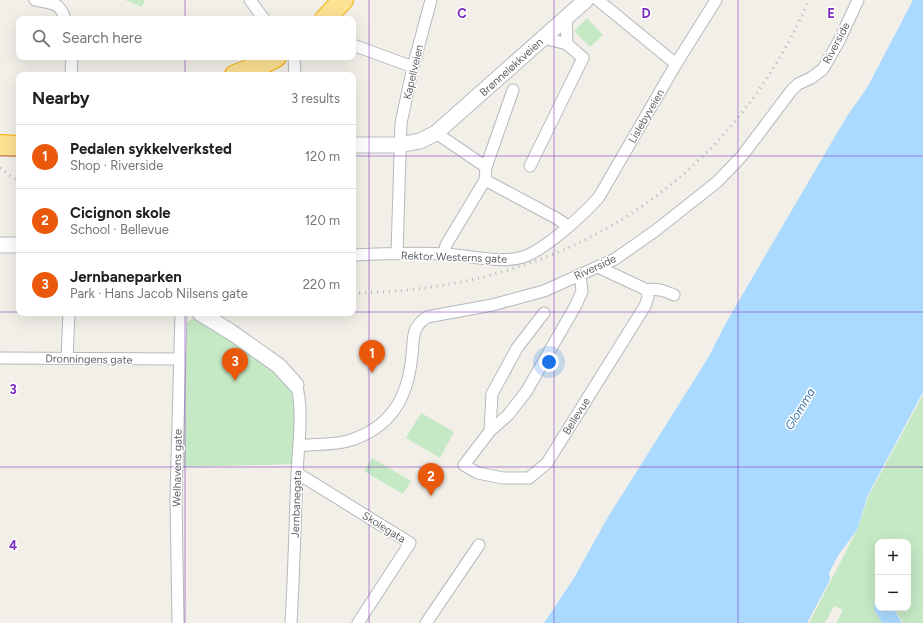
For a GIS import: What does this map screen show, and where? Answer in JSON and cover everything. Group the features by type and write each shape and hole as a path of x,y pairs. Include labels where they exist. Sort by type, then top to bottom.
{"highway":[{"path":"328,16 343,0"},
{"path":"245,72 270,60"},
{"path":"0,133 16,134"},
{"path":"0,145 16,146"}],"street":[{"path":"35,0 57,5 62,8 64,16"},
{"path":"250,0 262,16"},
{"name":"Kapellveien","path":"397,254 401,123 413,67 431,0"},
{"name":"Brønneløkkveien","path":"356,145 400,145 420,141 436,133 586,0"},
{"path":"598,0 676,64"},
{"name":"Lislebyveien","path":"568,226 588,210 599,197 676,64 716,0"},
{"name":"Riverside","path":"299,446 346,441 371,432 392,414 404,394 412,363 415,328 427,317 492,305 544,291 615,259 655,232 717,182 742,156 791,91 798,84 811,78 823,68 839,41 858,0"},
{"path":"566,17 567,44"},
{"path":"530,166 583,58 567,44 543,38"},
{"path":"356,45 413,67"},
{"path":"71,72 72,60"},
{"path":"294,60 295,72"},
{"name":"Brønneløkkveien","path":"485,180 486,167 513,90"},
{"path":"436,133 486,167"},
{"path":"444,254 446,245 485,180 568,226"},
{"name":"Rektor Westerns gate","path":"356,255 444,254 509,260 524,257 541,248 568,226"},
{"path":"0,245 16,245"},
{"path":"598,267 647,290 652,289 664,291 674,295"},
{"path":"490,431 508,415 526,392 561,332 582,291 580,275"},
{"name":"Bellevue","path":"490,431 464,465 478,473 503,478 529,478 547,463 644,306 648,297 647,290"},
{"path":"490,431 492,394 517,348 544,313"},
{"path":"67,358 69,316"},
{"name":"Welhavens gate","path":"178,623 176,497 181,316"},
{"path":"205,316 231,332 279,366 296,385"},
{"name":"Dronningens gate","path":"0,358 179,359"},
{"name":"Jernbanegata","path":"291,623 299,446 299,392 296,385"},
{"name":"Skolegata","path":"297,473 410,543 358,623"},
{"path":"426,623 479,545"}],"green space":[{"path":"125,0 145,0 142,7"},
{"path":"587,18 603,35 590,47 574,31"},
{"path":"194,318 274,366 297,395 297,464 184,467 186,323"},
{"path":"923,395 923,623 903,623 896,611 911,611 911,539 875,539 874,609 882,623 836,623 843,610 834,606 825,623 809,623 857,530 869,495"},
{"path":"421,413 454,432 440,458 406,438"},
{"path":"372,458 411,481 403,494 364,471"}],"water":[{"name":"Glomma","path":"913,0 923,0 923,392 868,495 857,530 839,554 829,573 830,580 807,623 544,623 574,578 608,517 708,358 727,321 847,116 867,88"},
{"path":"875,611 895,611 902,623 882,623"}],"railway":[{"path":"356,293 428,288 498,273 565,249 626,217 682,175 732,125 774,67 809,0"},
{"path":"0,168 16,180"}],"place":[{"name":"Pedalen sykkelverksted","path":"372,373"},
{"name":"Jernbaneparken","path":"235,381"},
{"name":"Cicignon skole","path":"431,496"}]}
